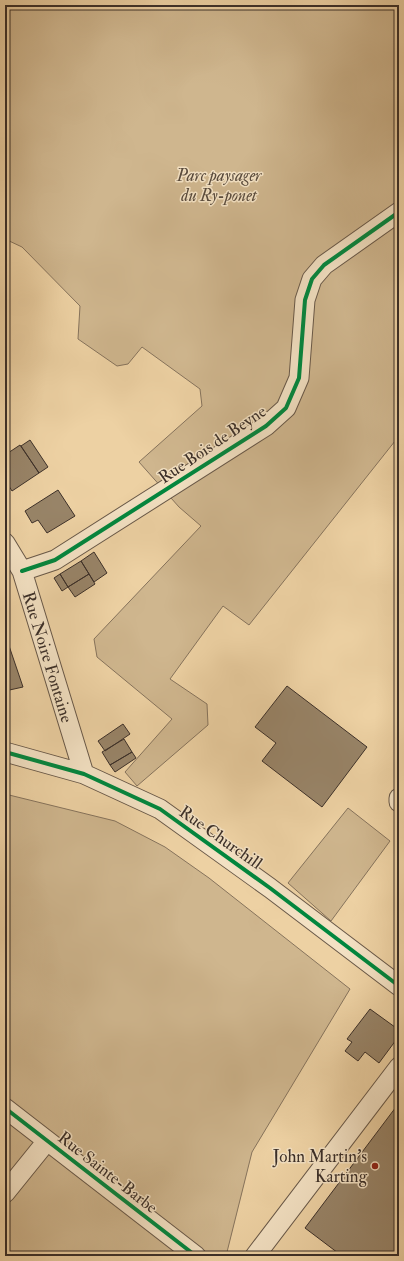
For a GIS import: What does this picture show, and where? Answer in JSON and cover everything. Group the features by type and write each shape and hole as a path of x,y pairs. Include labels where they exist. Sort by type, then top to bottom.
{"street":[{"name":"Rue Bois de Beyne","path":"22,571 55,560 91,539 266,426 286,408 299,378 305,300 312,279 324,265 399,212"},
{"name":"Rue Noire Fontaine","path":"5,543 22,571 84,774"},
{"name":"Rue Churchill","path":"5,752 84,774 160,810 270,888 399,986"},
{"path":"262,1253 399,1067"},
{"name":"Rue Sainte-Barbe","path":"5,1108 196,1256"},
{"path":"5,1193 47,1141"}],"green space":[{"name":"Parc paysager du Ry-ponet","path":"5,5 399,5 399,436 249,625 223,606 170,679 207,704 208,725 137,786 125,772 172,719 97,657 94,639 201,526 179,507 139,462 202,406 200,389 142,347 128,364 117,366 78,339 80,306 22,247 5,239"},
{"path":"5,794 115,821 165,847 209,878 350,989 252,1152 226,1256 5,1256"},
{"path":"348,808 390,841 331,921 288,883"}],"building":[{"path":"30,440 48,467 39,473 21,446"},
{"path":"20,445 39,473 12,491 5,480 5,455"},
{"path":"58,490 75,516 47,533 38,520 32,523 25,511"},
{"path":"94,552 107,573 94,582 81,561"},
{"path":"81,561 89,574 68,587 60,574"},
{"path":"60,574 68,587 62,591 54,578"},
{"path":"89,574 95,584 75,597 68,587"},
{"path":"5,634 23,687 5,691"},
{"path":"287,686 367,747 322,807 262,761 276,743 255,727"},
{"path":"123,724 130,734 105,751 98,741"},
{"path":"124,739 132,752 110,765 102,752"},
{"path":"132,752 136,758 115,772 110,765"},
{"path":"370,1009 399,1030 399,1036 379,1063 365,1052 358,1061 345,1051 352,1042 347,1039"},
{"name":"John Martin's Karting","path":"399,1103 399,1256 342,1256 305,1228"}],"cycle path":[{"path":"22,571 55,560 266,426 286,408 299,378 305,300 312,279 324,265 399,212"},
{"path":"5,752 84,774 160,809 270,888 399,986"},
{"path":"5,1108 196,1256"}],"place":[{"name":"John Martin's Karting","path":"375,1166"}]}
